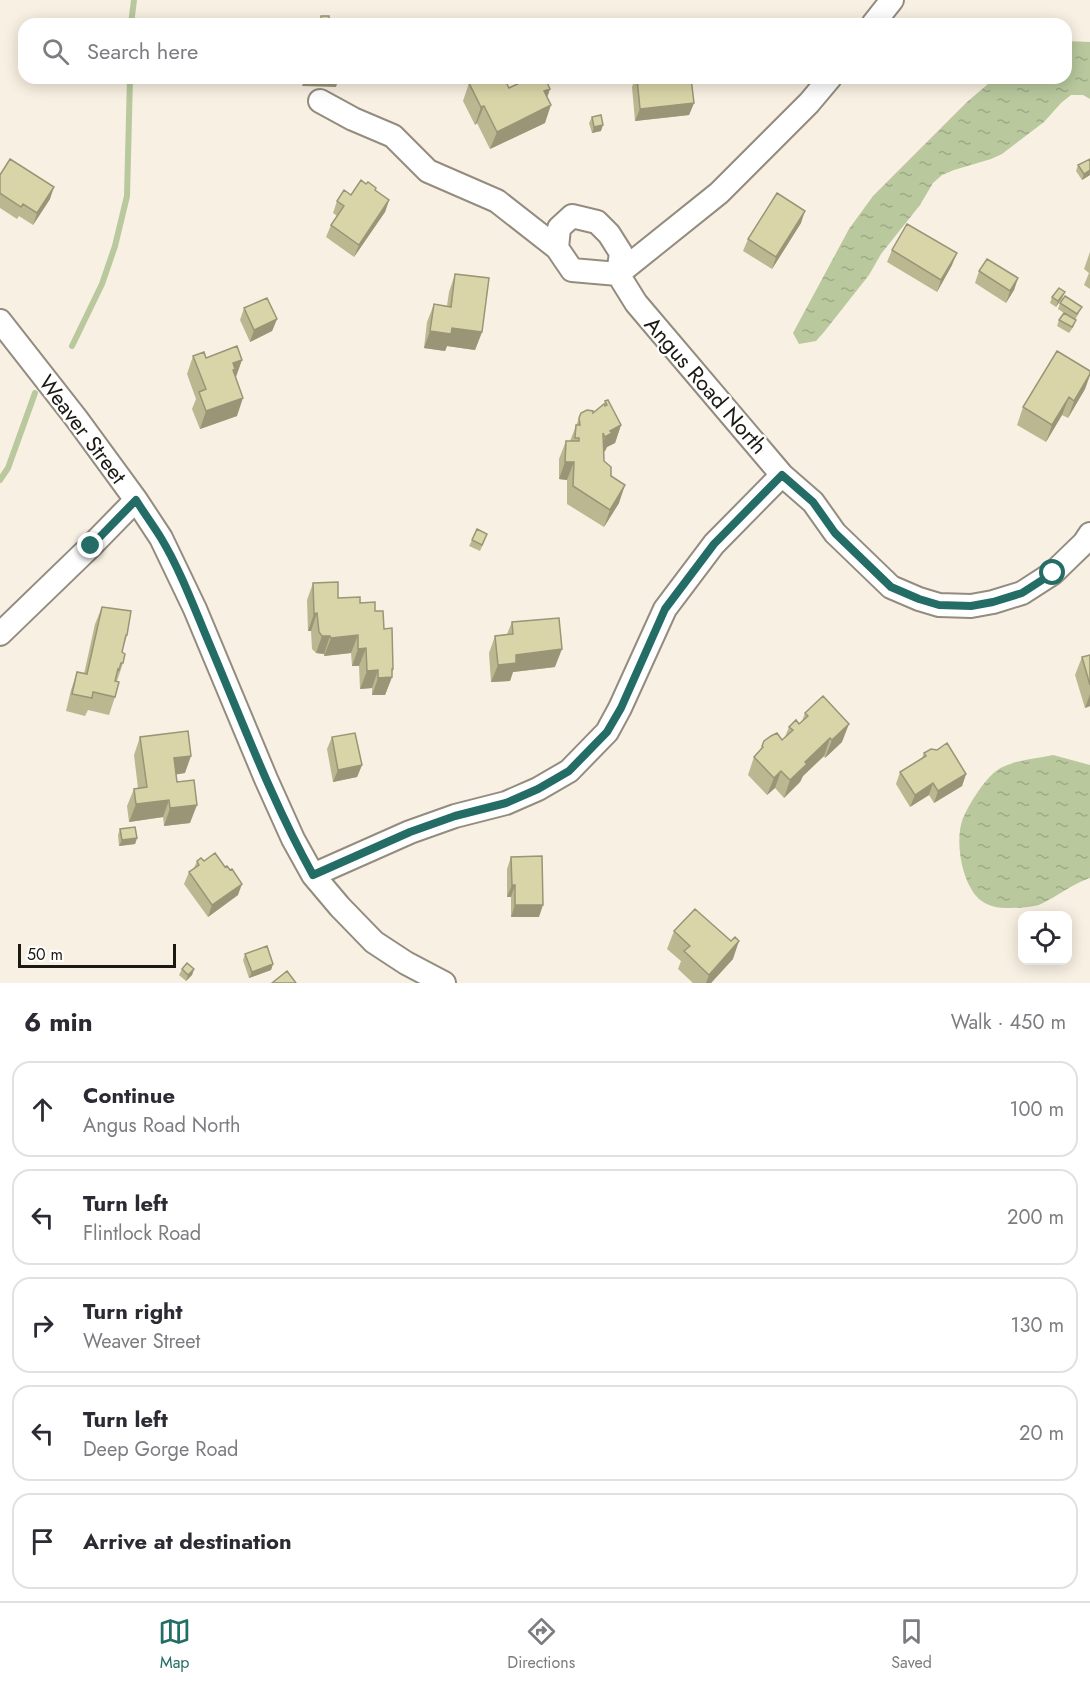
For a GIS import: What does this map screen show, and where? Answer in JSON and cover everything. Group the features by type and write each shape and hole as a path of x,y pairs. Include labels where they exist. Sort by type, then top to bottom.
{"street":[{"path":"878,18 892,0"},
{"path":"320,101 353,120 393,136 428,171 497,201 557,249 572,270 618,274 719,194 825,84"},
{"name":"Angus Road North","path":"557,249 559,228 572,216 597,222 609,234 621,253 618,274 636,303 782,475 813,502 835,533 891,587 939,605 971,606 993,602 1022,593 1053,573 1084,543 1090,534"},
{"name":"Weaver Street","path":"0,321 76,418 161,538 195,609 266,780 293,839 313,875 374,942 406,963 444,983"},
{"path":"313,875 410,832 455,816 506,803 538,789 569,771 607,732 621,708 665,609 714,544 782,475"},
{"path":"0,634 136,500"}],"water":[{"path":"1072,41 1090,42 1090,99 1083,95 1071,95 1044,122 1002,154 942,175 933,183 920,205 881,254 869,275 824,332 816,341 799,344 793,333 849,229 873,196 988,84 1072,84"},
{"path":"1053,755 1090,765 1090,878 1037,905 995,907 979,899 964,873 959,840 964,815 981,787 996,771 1016,762"}],"building":[{"path":"470,84 507,84 509,88 517,84 548,84 550,89 544,91 551,105 497,132 484,106 481,107"},
{"path":"638,84 692,84 694,103 640,109"},
{"path":"601,115 603,125 594,127 592,117"},
{"path":"10,159 54,187 37,213 23,204 21,207 0,193 0,175"},
{"path":"1090,159 1090,170 1084,174 1078,165"},
{"path":"361,180 366,184 368,182 389,200 359,245 331,225 344,206 337,201 344,190 351,195"},
{"path":"777,193 805,211 776,257 748,239"},
{"path":"907,224 957,253 941,280 892,250"},
{"path":"987,259 1018,278 1010,291 979,271"},
{"path":"455,274 489,278 482,332 452,328 451,334 430,331 434,304 451,307"},
{"path":"1059,288 1065,292 1058,301 1052,297"},
{"path":"1065,296 1082,307 1077,314 1060,303"},
{"path":"267,298 277,319 254,330 244,308"},
{"path":"1064,313 1076,320 1072,327 1059,320"},
{"path":"237,346 242,360 233,363 235,369 233,370 243,398 206,411 199,392 206,389 193,356 204,352 206,358"},
{"path":"1057,351 1090,371 1090,374 1074,401 1069,397 1052,425 1023,407"},
{"path":"608,400 621,425 605,437 603,433 604,461 611,467 611,476 625,485 610,510 573,486 574,462 565,462 566,441 579,441 579,438 575,438 576,425 580,425 581,413 587,410 593,413 604,404 607,405 605,401"},
{"path":"477,529 487,534 482,545 472,540"},
{"path":"338,582 338,598 360,597 360,603 375,602 375,611 383,611 384,629 392,628 392,677 378,678 378,670 367,671 366,648 358,649 358,635 331,638 322,636 319,632 317,613 314,614 313,583"},
{"path":"102,607 131,611 122,652 125,654 123,663 118,669 115,681 119,682 115,697 93,692 92,698 72,694 77,672 87,674"},
{"path":"559,618 562,649 516,655 516,663 498,665 495,636 513,634 512,622"},
{"path":"1090,655 1090,685 1082,657"},
{"path":"823,696 849,724 832,740 830,738 790,780 781,771 774,778 754,757 763,747 764,741 771,736 777,733 782,740 793,730 789,727 796,720 799,724 808,716 805,713"},
{"path":"188,731 191,756 174,758 177,782 194,780 197,805 170,808 169,800 136,804 134,789 147,787 140,737"},
{"path":"355,733 362,765 338,770 332,737"},
{"path":"947,743 966,774 938,791 933,783 915,795 900,772 926,756 924,753 931,749 937,750"},
{"path":"135,827 137,838 122,840 120,829"},
{"path":"215,853 225,867 232,869 242,884 212,905 189,872 199,865 197,861 201,858 204,861"},
{"path":"542,856 543,905 515,905 511,857"},
{"path":"695,909 731,941 735,937 739,941 709,975 684,951 690,946 674,931"},
{"path":"267,946 273,964 252,972 245,954"},
{"path":"187,963 194,969 188,975 182,969"},
{"path":"287,971 296,983 272,983"}],"waterway":[{"path":"132,18 134,0"},
{"path":"72,346 102,284 115,246 127,196 130,84"},
{"path":"0,480 8,468 35,393"}],"route":[{"path":"91,546 136,500 175,564 266,780 293,839 313,875 410,832 455,816 506,803 538,789 569,771 607,732 621,708 665,609 714,544 782,475 813,502 835,533 891,587 919,599 939,605 971,606 993,602 1022,593 1053,573"}]}
